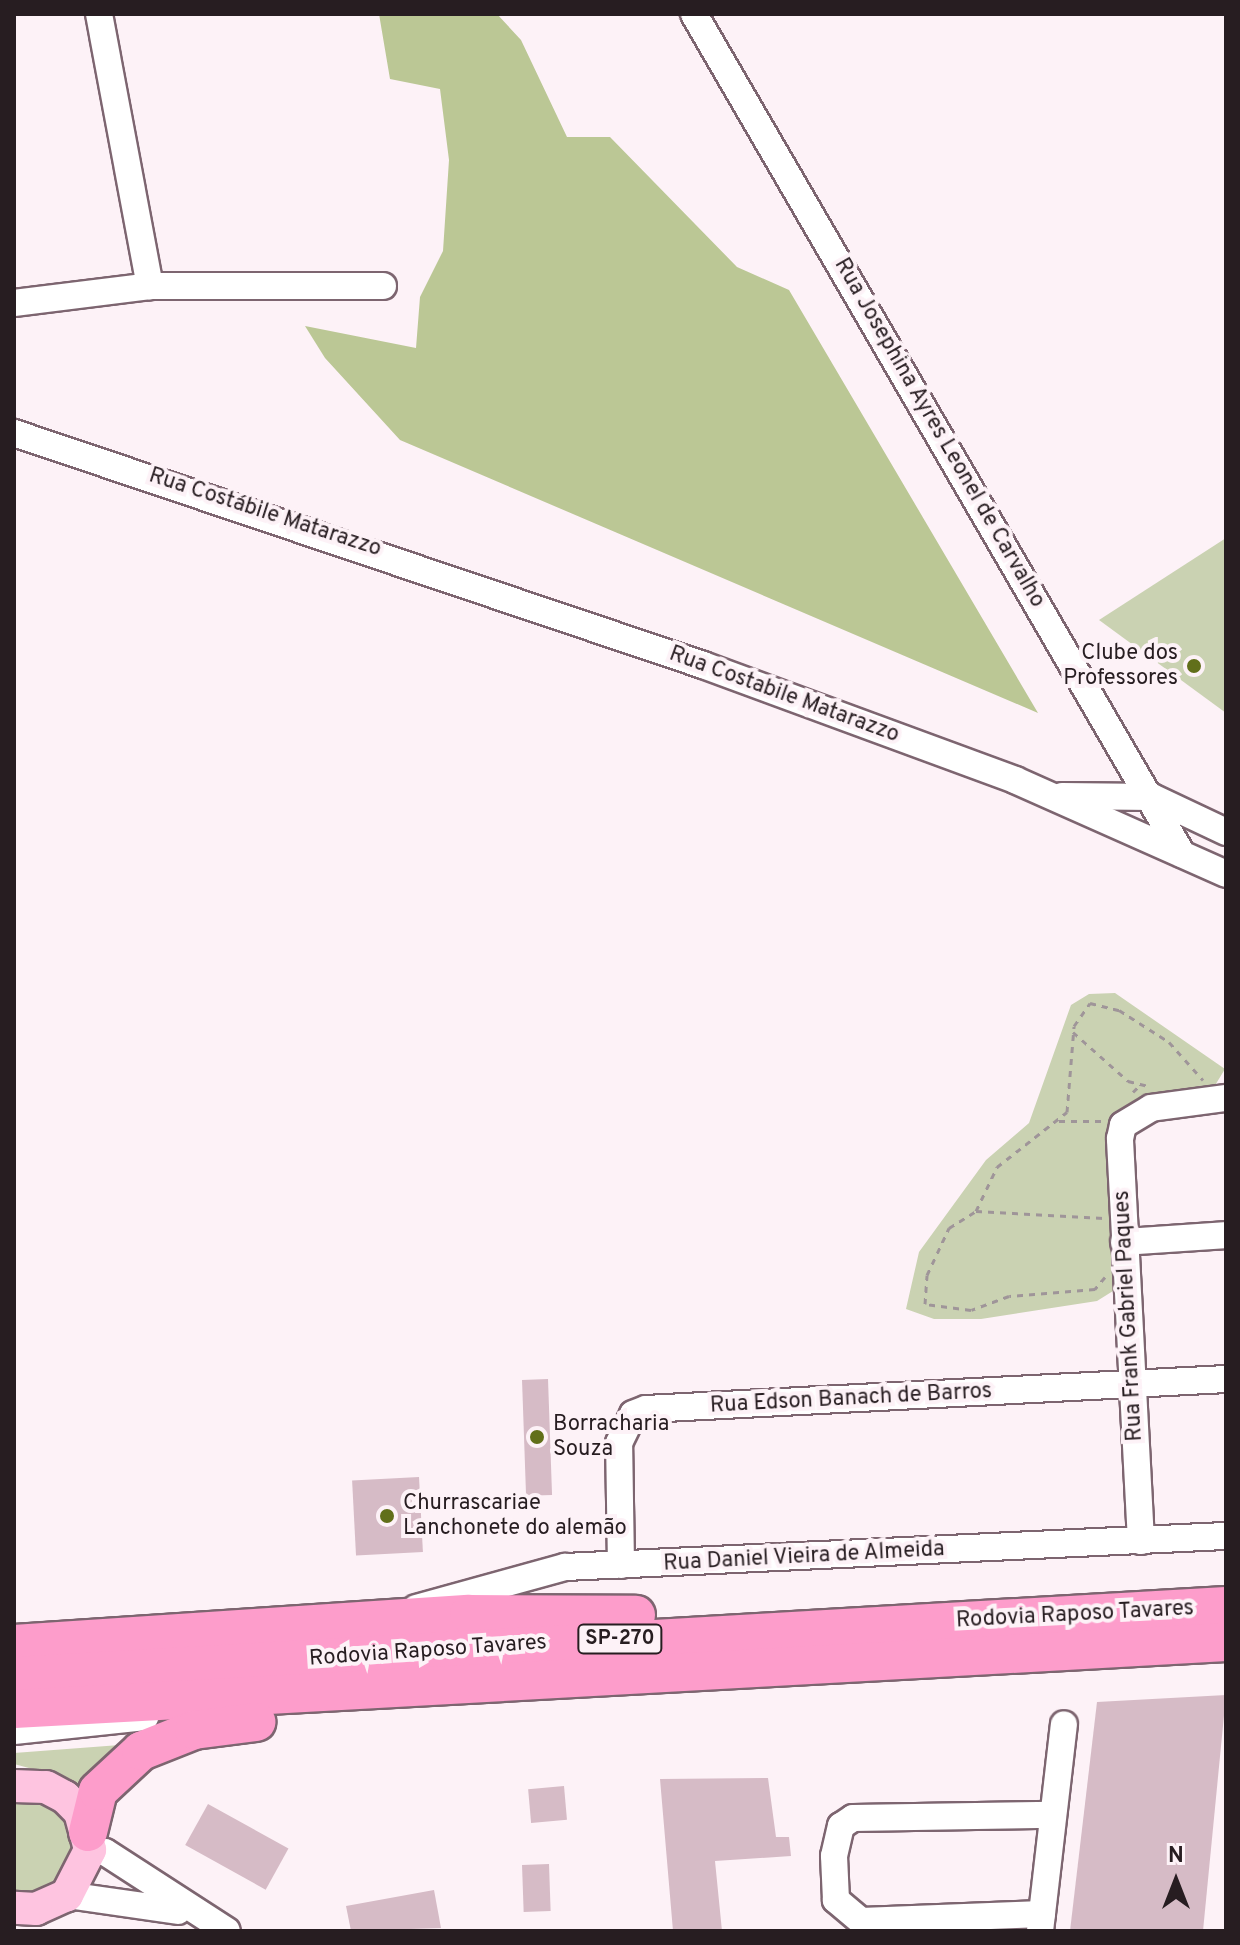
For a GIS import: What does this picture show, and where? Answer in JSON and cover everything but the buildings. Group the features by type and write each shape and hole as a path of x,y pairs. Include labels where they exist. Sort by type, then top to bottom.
{"highway":[{"name":"Rodovia Raposo Tavares","path":"14,1676 1226,1606"},
{"path":"14,1644 389,1618 1063,1615"},
{"name":"Rodovia Raposo Tavares","path":"14,1709 213,1701 1226,1642"},
{"path":"89,1841 98,1791 116,1769 194,1730 445,1699 728,1679 828,1663"}],"main road":[{"path":"14,1786 46,1787 65,1797 89,1841 60,1900 14,1931"},
{"path":"14,1908 60,1900"}],"street":[{"path":"99,14 150,286"},
{"name":"Rua Josephina Ayres Leonel de Carvalho","path":"694,14 1152,797 1182,854"},
{"path":"14,303 150,286 383,286"},
{"path":"14,418 79,452"},
{"name":"Rua Costábile Matarazzo","path":"14,433 79,452 514,599"},
{"name":"Rua Costabile Matarazzo","path":"514,599 1053,796 1226,874"},
{"name":"Rua Costabile Matarazzo","path":"1053,796 1152,797 1226,832"},
{"path":"1139,1097 1224,1094"},
{"name":"Rua Frank Gabriel Paques","path":"1139,1097 1123,1125 1111,1225 1132,1384 1141,1541"},
{"path":"1111,1225 1226,1235"},
{"name":"Rua Edson Banach de Barros","path":"621,1565 619,1443 633,1414 646,1409 1226,1379"},
{"name":"Rua Daniel Vieira de Almeida","path":"389,1618 565,1567 1226,1536"},
{"path":"14,1731 106,1724 213,1701"},
{"path":"1053,1815 853,1818 841,1826 834,1856 836,1900 861,1921 1041,1922 1064,1724"},
{"path":"89,1841 218,1925"},
{"path":"60,1900 149,1902 218,1925"}],"path":[{"path":"1104,1262 1103,1285 1095,1289 1009,1296 971,1310 931,1308 925,1283 940,1240 976,1211 989,1175 1058,1122 1071,1091 1073,1032 1090,1003 1119,1010 1186,1054 1204,1079 1190,1083"},
{"path":"1073,1032 1139,1097 1164,1085"},
{"path":"1102,1136 1109,1117"},
{"path":"1058,1122 1106,1122"},
{"path":"976,1211 1111,1225"}],"green space":[{"path":"379,14 497,14 521,40 567,137 610,137 737,267 789,290 1038,713 400,440 325,358 305,326 416,348 420,297 443,251 449,160 440,89 390,79"},
{"name":"Clube dos Professores","path":"1226,538 1226,713 1099,620"},
{"path":"1115,993 1225,1069 1214,1087 1141,1096 1110,1123 1113,1291 1097,1301 981,1319 934,1319 906,1309 919,1252 986,1160 1029,1123 1071,1005 1089,994"},
{"path":"133,1744 86,1794 70,1779 14,1764 14,1753"},
{"path":"23,1791 70,1818 77,1854 59,1886 14,1899 14,1793"}],"place":[{"name":"Clube dos Professores","path":"1194,666"},
{"name":"Borracharia Souza","path":"537,1437"},
{"name":"Churrascariae Lanchonete do alemão","path":"387,1516"}]}
